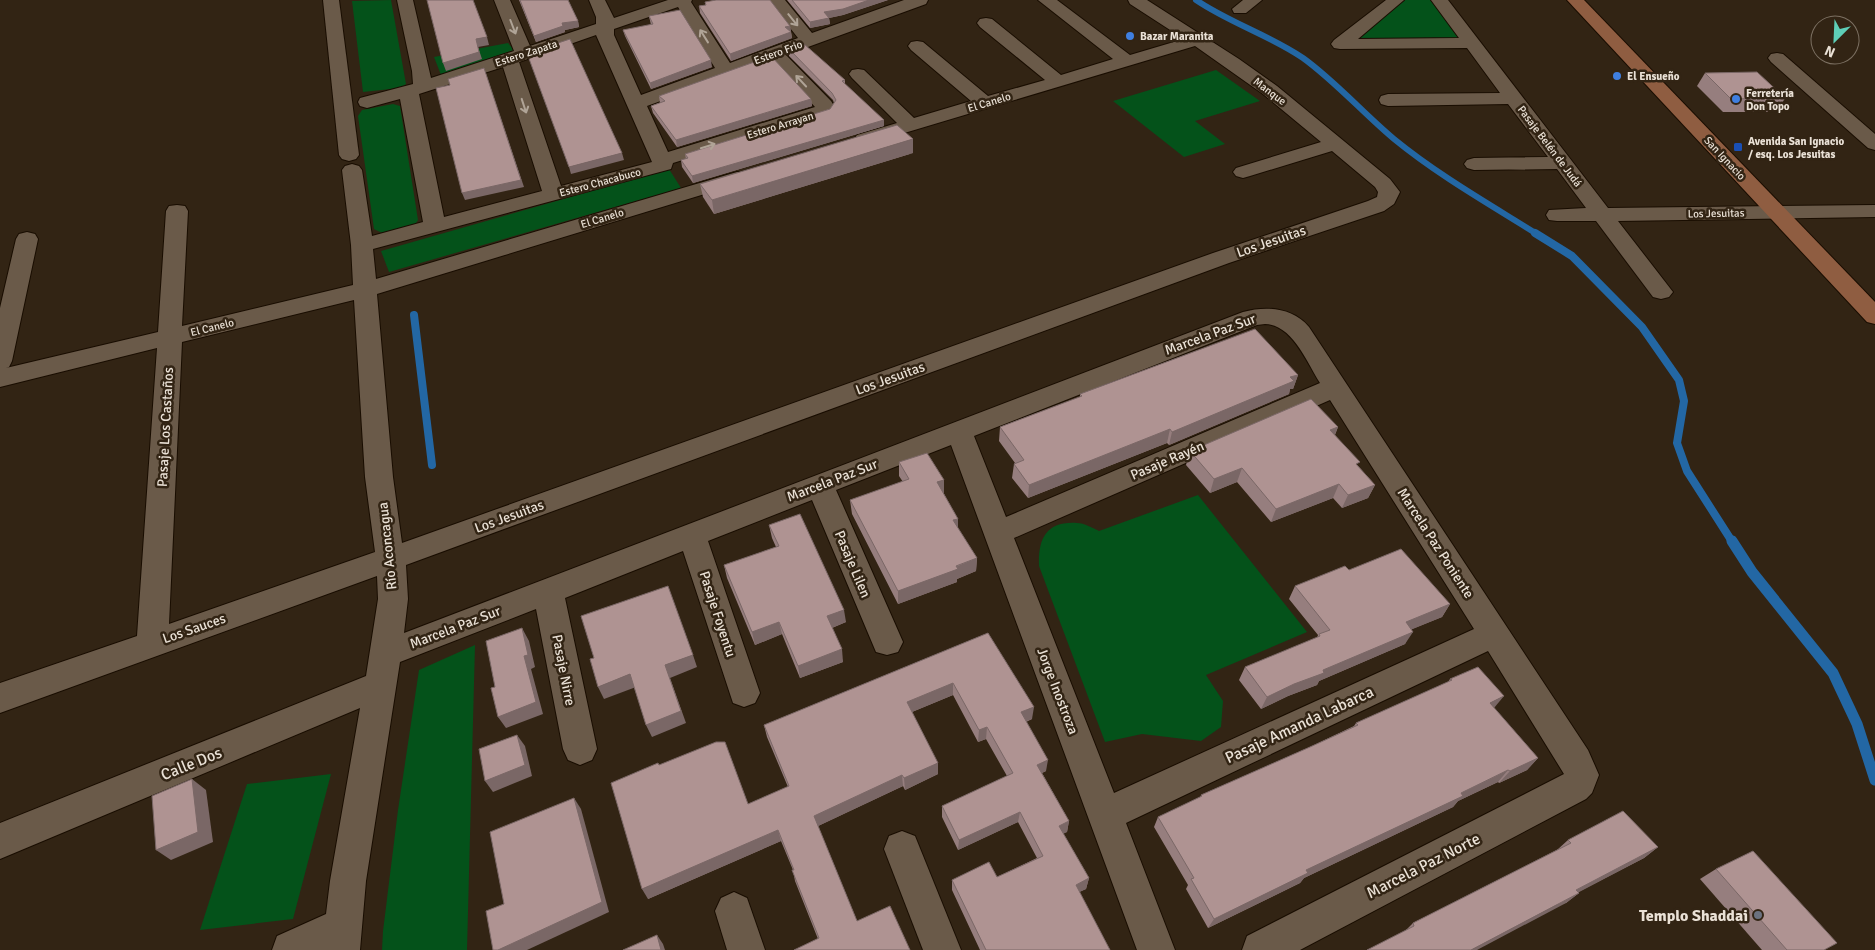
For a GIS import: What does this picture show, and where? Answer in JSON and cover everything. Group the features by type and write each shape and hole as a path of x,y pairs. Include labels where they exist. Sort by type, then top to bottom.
{"main road":[{"name":"San Ignacio","path":"1575,0 1875,316"}],"street":[{"name":"Río Aconcagua","path":"330,0 362,245 379,477 393,599 384,669 348,882 342,938"},
{"path":"405,0 421,71 411,110 435,226"},
{"path":"502,0 553,194"},
{"path":"597,0 605,17 605,35 662,160"},
{"path":"683,0 726,70"},
{"name":"Estero Zapata","path":"367,102 416,89 516,57 683,0"},
{"path":"776,0 809,40"},
{"path":"1046,0 1127,60"},
{"name":"Manque","path":"1136,0 1270,90 1383,183 1387,188 1389,196"},
{"path":"1396,0 1340,44 1471,43"},
{"name":"Pasaje Belén de Judá","path":"1439,0 1661,292"},
{"name":"Estero Frio","path":"636,104 915,1"},
{"path":"986,23 1058,81"},
{"name":"El Canelo","path":"846,145 1198,40"},
{"path":"917,46 984,103"},
{"name":"Estero Arrayan","path":"662,160 822,112 825,107 824,105 775,53"},
{"path":"1777,58 1875,144"},
{"path":"858,74 910,125"},
{"path":"1388,100 1513,98"},
{"path":"1243,172 1336,144"},
{"name":"Estero Chacabuco","path":"362,245 664,165 662,160"},
{"path":"1474,164 1563,163"},
{"name":"El Canelo","path":"0,378 364,290 754,173"},
{"name":"Los Jesuitas","path":"389,560 1221,258 1383,204 1389,196"},
{"name":"Pasaje Los Castaños","path":"152,643 177,211"},
{"name":"Los Jesuitas","path":"1557,215 1875,211"},
{"path":"0,361 27,239"},
{"name":"Marcela Paz Sur","path":"384,669 548,591 1251,318 1260,315 1280,318"},
{"name":"Marcela Paz Poniente","path":"1280,318 1296,327 1576,761 1582,777"},
{"name":"Pasaje Rayén","path":"998,533 1335,387"},
{"name":"Jorge Inostroza","path":"959,431 1156,950"},
{"name":"Pasaje Lilen","path":"820,485 887,642"},
{"name":"Pasaje Foyentu","path":"692,535 744,693"},
{"name":"Los Sauces","path":"0,698 389,560"},
{"name":"Pasaje Nirre","path":"548,591 580,749"},
{"name":"Pasaje Amanda Labarca","path":"1105,815 1494,634"},
{"name":"Calle Dos","path":"0,841 384,669"},
{"name":"Marcela Paz Norte","path":"1261,950 1580,784 1582,777"},
{"path":"902,849 942,950"},
{"path":"734,911 746,950"},
{"path":"291,950 342,938"}],"green space":[{"path":"391,0 406,84 400,88 363,92 352,1"},
{"path":"1405,0 1436,0 1464,38 1351,39"},
{"path":"508,43 514,50 441,75 434,57"},
{"path":"1216,70 1260,101 1195,121 1225,144 1184,157 1113,101"},
{"path":"393,104 400,106 418,220 414,226 382,233 374,229 358,116 362,110"},
{"path":"669,169 681,188 389,272 381,251"},
{"path":"1198,495 1307,632 1206,675 1223,701 1221,727 1201,741 1142,734 1105,742 1039,566 1042,540 1051,529 1058,525 1080,523 1099,531"},
{"path":"475,645 467,950 382,950 398,810 419,670"},
{"path":"331,774 293,919 200,930 247,784"}],"building":[{"path":"427,0 473,0 487,37 476,39 479,52 443,63"},
{"path":"520,0 568,0 578,21 562,23 563,26 534,36"},
{"path":"716,0 770,0 790,26 785,27 791,32 730,54 699,6 706,5 705,2"},
{"path":"792,0 869,0 843,9 824,12 829,18 810,22"},
{"path":"680,10 711,60 650,83 623,30 653,24 649,16"},
{"path":"570,39 622,153 569,167 528,56 542,54 540,49"},
{"path":"804,44 845,80 842,81 884,120 692,176 681,160 688,158 685,154 830,109 836,100 832,93 789,49"},
{"path":"771,56 811,99 676,140 651,106 665,101 659,96"},
{"path":"484,68 521,180 462,193 436,88 450,85 448,79"},
{"path":"1757,72 1785,98 1731,99 1705,73"},
{"path":"897,125 913,139 712,200 700,184"},
{"path":"1255,329 1298,375 1290,377 1294,381 1172,432 1170,429 1029,485 1014,464 1024,460 1000,427 1082,396 1080,394"},
{"path":"1311,399 1338,427 1330,430 1360,462 1356,464 1375,485 1348,495 1339,484 1276,509 1242,468 1214,479 1190,451"},
{"path":"927,453 944,480 937,482 958,519 953,520 977,558 956,566 958,569 898,591 850,500 909,479 899,462"},
{"path":"800,514 844,610 827,616 842,649 798,666 779,622 752,632 724,565 779,546 769,525"},
{"path":"1401,549 1450,604 1406,622 1413,632 1323,670 1324,673 1294,684 1267,697 1245,667 1320,636 1319,634 1330,630 1295,586 1345,566 1349,570"},
{"path":"668,586 693,655 665,665 681,711 646,725 630,674 598,687 590,659 594,658 581,616"},
{"path":"522,628 528,655 524,656 536,702 498,717 491,688 495,687 486,641"},
{"path":"988,633 1034,707 1021,712 1048,760 1037,765 1069,821 1059,826 1089,878 1076,885 1110,950 986,950 952,880 989,862 997,877 1043,856 1020,812 959,840 942,806 1013,773 987,727 979,730 953,683 907,702 938,763 904,778 902,775 814,816 857,921 890,906 910,950 794,950 819,938 778,830 642,889 611,783 658,763 659,765 716,742 725,742 748,804 789,786 764,725"},
{"path":"1478,667 1504,696 1490,703 1538,758 1510,771 1508,770 1461,793 1463,796 1306,870 1308,873 1214,919 1191,879 1194,878 1158,817 1201,795 1358,725 1356,723"},
{"path":"517,735 525,765 485,781 479,749"},
{"path":"192,779 198,832 156,850 152,796"},
{"path":"574,798 602,902 498,950 493,950 486,911 504,904 490,832"},
{"path":"1623,811 1658,847 1576,890 1579,893 1471,950 1367,950 1414,926 1413,923 1571,843 1568,840"},
{"path":"1753,851 1837,943 1824,950 1787,950 1716,869"},
{"path":"657,935 661,950 623,950"}],"waterway":[{"path":"1196,0 1222,16 1277,42 1303,58 1394,139 1428,165 1537,234"},
{"path":"1535,233 1572,256 1642,327 1679,380 1684,401 1677,443 1687,471 1733,543"},
{"path":"414,315 432,465"},
{"path":"1732,541 1752,572 1833,673 1857,724 1875,780"}],"place":[{"name":"Bazar Maranita","path":"1130,36"},
{"name":"El Ensueño","path":"1617,76"},
{"name":"Ferretería Don Topo","path":"1736,99"},
{"name":"Avenida San Ignacio / esq. Los Jesuitas","path":"1738,147"},
{"name":"Templo Shaddai","path":"1758,915"}]}
